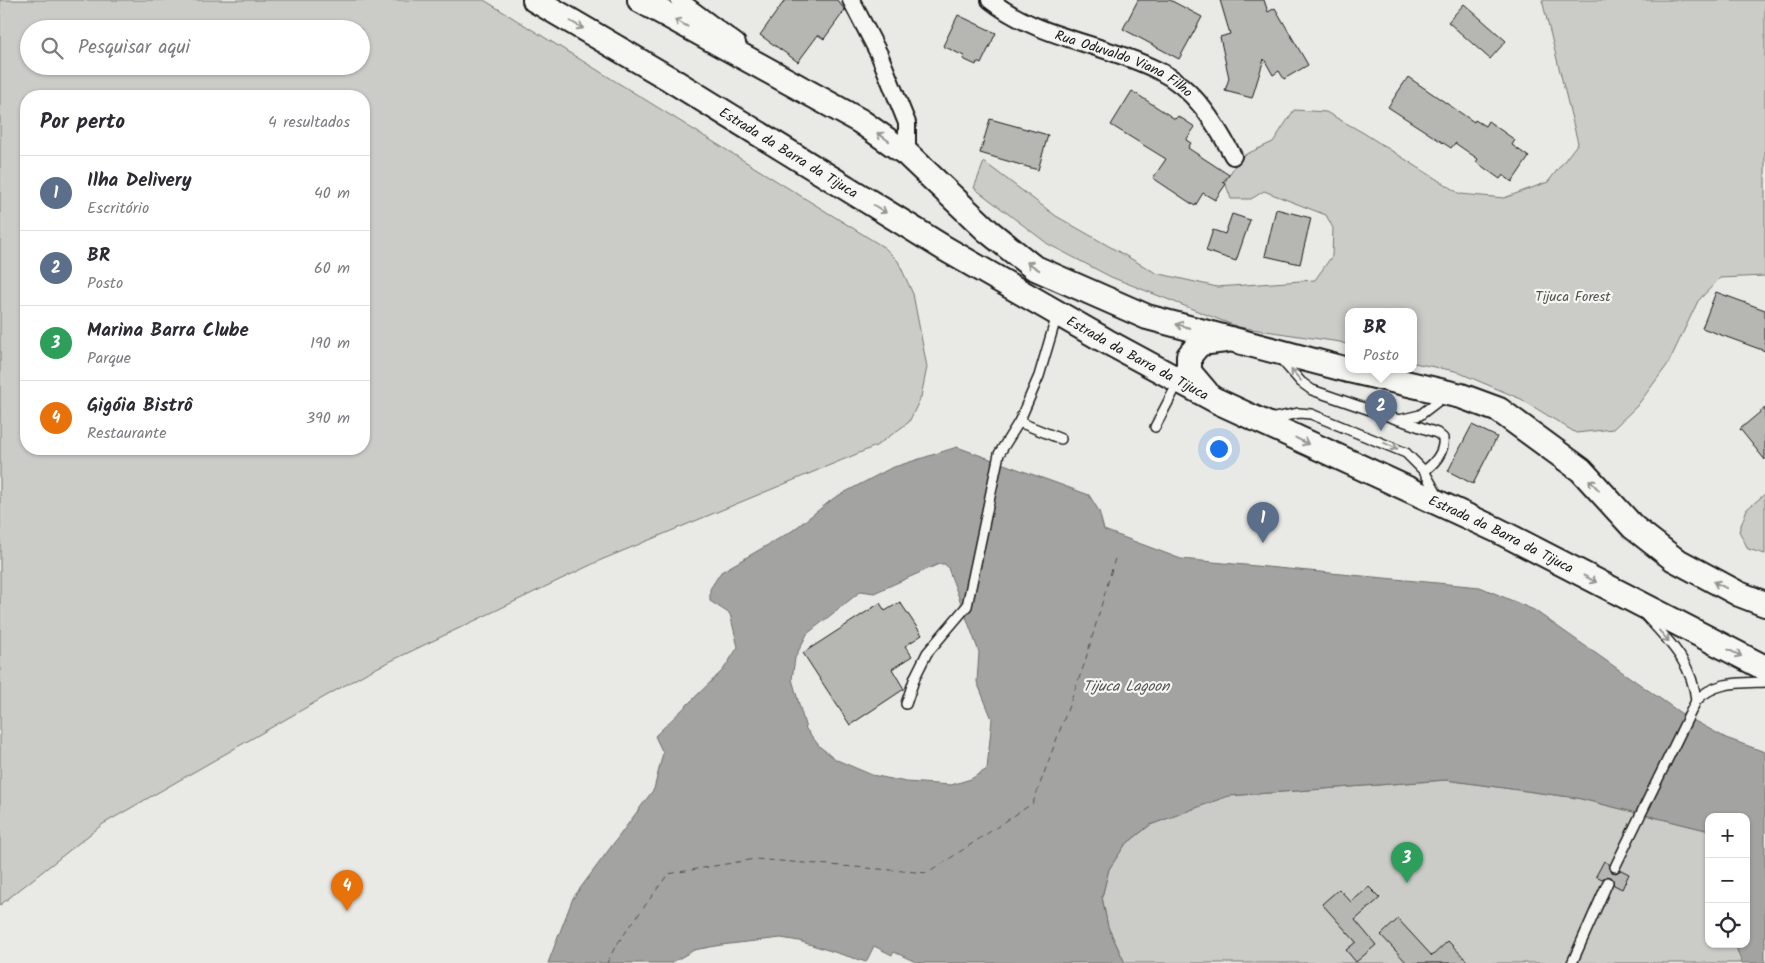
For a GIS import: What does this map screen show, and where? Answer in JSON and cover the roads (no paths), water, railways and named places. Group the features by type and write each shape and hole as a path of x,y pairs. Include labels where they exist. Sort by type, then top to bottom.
{"main road":[{"name":"Estrada da Barra da Tijuca","path":"535,0 670,79 944,248 1217,401 1497,530 1765,668"},
{"path":"640,0 860,121 907,154 988,231 1034,267 1147,317 1345,369"},
{"path":"1217,401 1197,383 1189,372 1188,356 1200,343 1233,340"},
{"path":"1362,373 1448,393 1498,410 1581,470 1633,527 1674,559 1739,594 1765,604"}],"street":[{"path":"679,0 782,79"},
{"path":"851,0 879,54 906,123 907,154"},
{"name":"Rua Oduvaldo Viana Filho","path":"990,0 1033,26 1126,57 1160,71 1193,98 1212,118 1233,156"}],"lane":[{"path":"906,704 915,677 927,653 965,611 999,454 1020,422 1039,376 1057,313"},
{"path":"1276,352 1301,382 1312,390 1437,433 1443,438 1443,446 1437,460 1424,471"},
{"path":"1155,428 1179,380"},
{"path":"1399,420 1420,415 1448,393"},
{"path":"1262,421 1299,413 1318,415 1406,453 1424,471 1444,507"},
{"path":"1020,422 1061,439"},
{"path":"1631,600 1666,638 1686,664 1695,686 1696,701"},
{"path":"1615,867 1696,701 1704,692 1714,687 1765,682"},
{"path":"1572,963 1608,882"}],"water":[{"name":"Tijuca Lagoon","path":"957,447 1089,495 1099,511 1104,530 1181,559 1480,587 1534,610 1682,714 1726,738 1765,752 1765,963 1742,963 1736,948 1750,948 1750,813 1705,813 1705,830 1577,798 1446,780 1228,796 1150,825 1125,845 1109,869 1102,897 1108,927 1125,963 918,963 894,952 892,955 874,946 866,962 799,941 781,938 694,950 671,963 548,963 573,898 654,789 663,753 655,736 723,670 738,647 730,614 710,601 710,589 721,572 792,531 834,498 891,468","holes":["939,564 945,564 979,652 977,682 992,719 987,769 971,779 951,785 906,782 872,775 837,760 820,747 806,729 792,679 795,658 807,634 861,591 874,593"]}],"place":[{"name":"BR","path":"1381,431"},
{"name":"Ilha Delivery","path":"1263,543"},
{"name":"Marina Barra Clube","path":"1407,883"},
{"name":"Gigóia Bistrô","path":"347,911"}],"park label":[{"name":"Tijuca Forest","path":"1573,296"}]}
